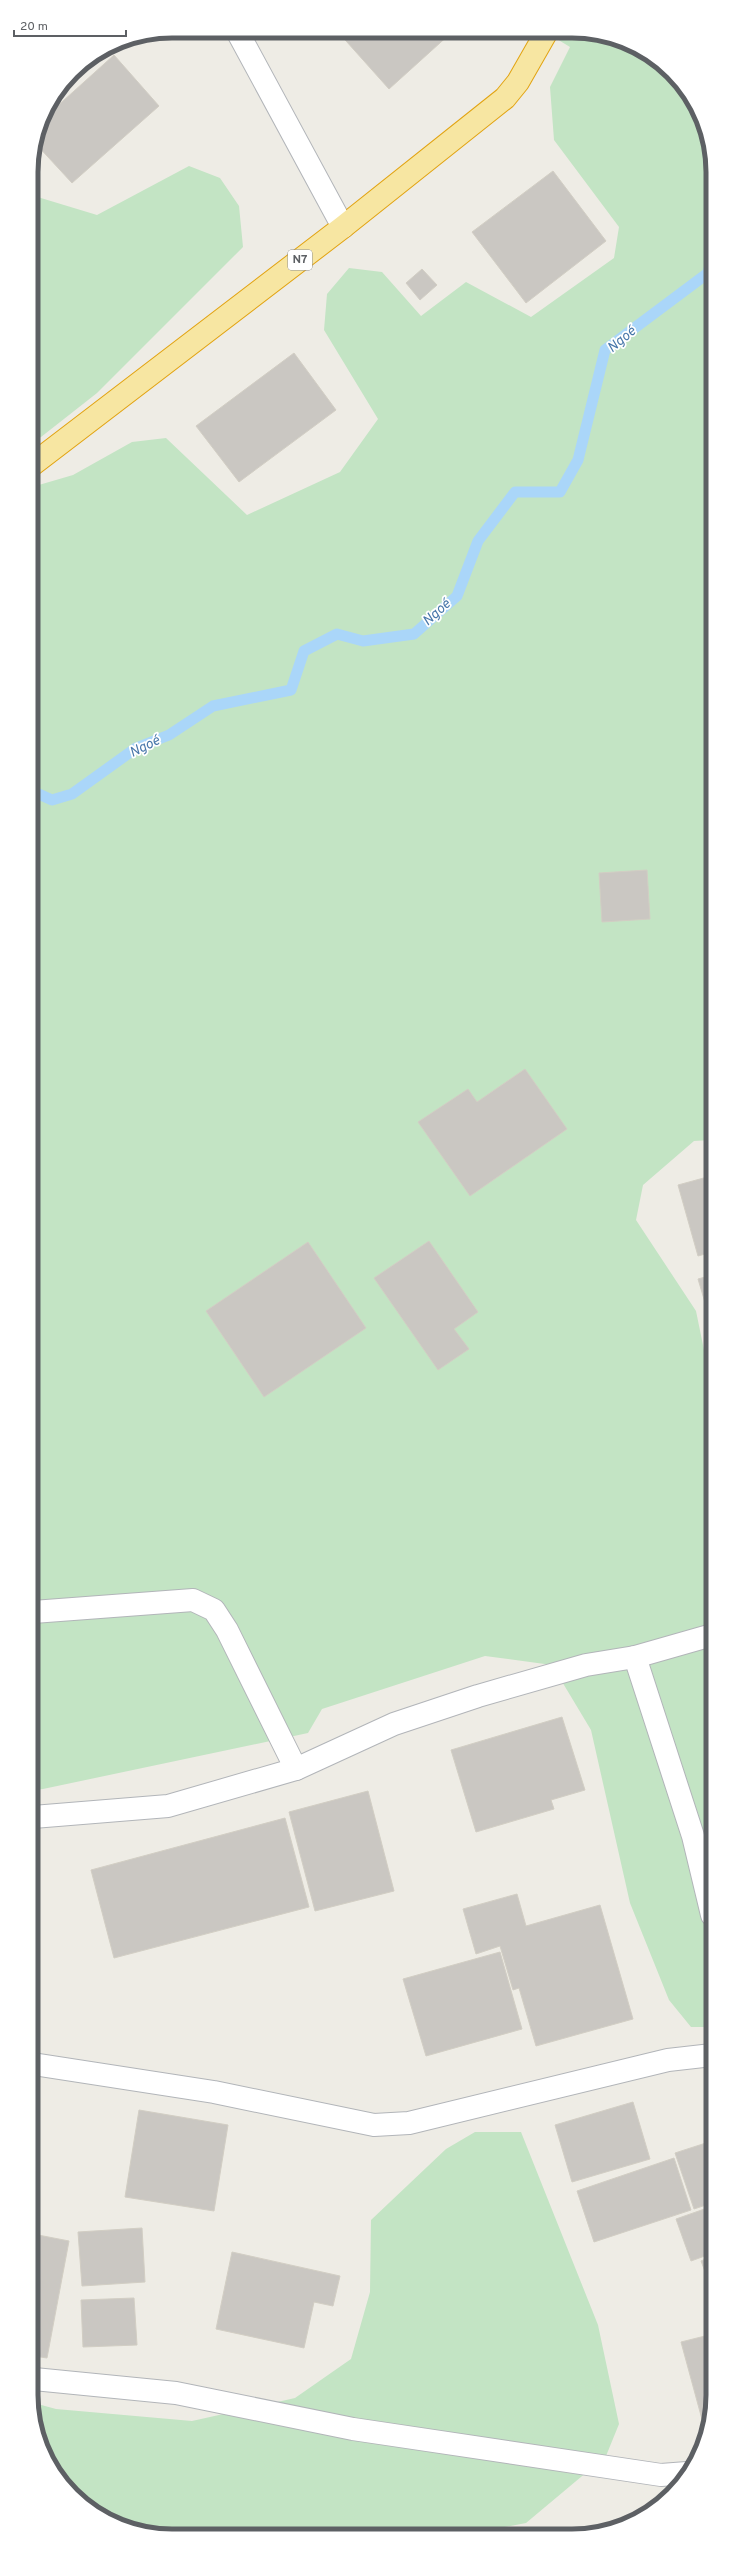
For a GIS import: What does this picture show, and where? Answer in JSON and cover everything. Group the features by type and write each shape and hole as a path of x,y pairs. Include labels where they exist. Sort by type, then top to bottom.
{"highway":[{"name":"N7","path":"38,460 343,227 505,98 518,82 543,38"}],"street":[{"path":"241,38 343,227"},
{"path":"38,1612 193,1600 214,1610 227,1630 296,1769"},
{"path":"38,1817 168,1806 296,1769 394,1724 471,1698 586,1665 635,1657 706,1637"},
{"path":"635,1657 693,1836 706,1890"},
{"path":"38,2065 214,2092 374,2125 409,2123 668,2060 706,2056"},
{"path":"38,2379 176,2393 353,2429 661,2475 680,2474"}],"green space":[{"path":"555,38 581,38 607,43 624,48 654,66 667,77 688,105 699,129 705,154 706,1140 694,1141 643,1185 636,1220 696,1311 706,1360 706,2027 691,2027 669,2000 630,1903 591,1730 552,1665 485,1656 322,1709 308,1733 38,1790 38,485 73,475 132,442 166,438 247,515 340,472 378,419 324,330 327,294 349,268 382,272 421,316 466,282 531,317 614,258 619,227 554,140 550,87 570,47"},
{"path":"189,166 220,178 239,206 243,247 97,393 41,437 38,438 38,197 97,215"},
{"path":"475,2132 521,2132 598,2325 619,2424 606,2456 526,2523 494,2529 154,2528 129,2522 113,2515 90,2501 77,2490 61,2470 52,2454 45,2438 39,2404 56,2409 192,2421 295,2398 351,2359 370,2292 371,2220 446,2149"}],"building":[{"path":"343,38 445,38 389,89"},
{"path":"114,55 159,106 72,183 40,149 48,120 54,109"},
{"path":"553,171 606,241 526,303 472,232"},
{"path":"422,269 437,285 420,300 406,283"},
{"path":"294,353 336,410 239,482 196,426"},
{"path":"647,870 650,919 602,922 599,873"},
{"path":"525,1069 567,1129 470,1196 418,1122 468,1089 477,1102"},
{"path":"706,1177 706,1254 698,1256 678,1185"},
{"path":"429,1241 478,1312 454,1329 469,1349 438,1370 374,1278"},
{"path":"308,1242 366,1328 264,1397 206,1311"},
{"path":"706,1277 706,1306 698,1279"},
{"path":"562,1717 585,1790 551,1800 554,1809 476,1832 451,1750"},
{"path":"368,1791 394,1891 315,1911 289,1812"},
{"path":"285,1818 309,1907 114,1958 91,1870"},
{"path":"517,1894 526,1926 600,1905 633,2019 536,2046 519,1988 513,1990 500,1946 476,1954 463,1909"},
{"path":"500,1952 522,2029 426,2056 403,1979"},
{"path":"633,2102 650,2159 572,2182 555,2125"},
{"path":"139,2110 228,2125 214,2211 125,2197"},
{"path":"706,2143 706,2205 694,2209 675,2153"},
{"path":"674,2158 691,2210 594,2242 577,2191"},
{"path":"706,2208 706,2256 691,2261 676,2219"},
{"path":"142,2228 145,2282 82,2286 78,2232"},
{"path":"38,2235 69,2241 47,2358 38,2357"},
{"path":"232,2252 340,2276 333,2306 314,2302 304,2348 216,2329"},
{"path":"706,2259 706,2274 701,2261"},
{"path":"134,2298 137,2345 83,2347 81,2300"},
{"path":"706,2336 706,2404 703,2422 681,2342"}],"waterway":[{"name":"Ngoé","path":"38,794 52,800 72,794 136,748 169,735 213,706 291,690 304,651 337,634 363,641 414,634 457,596 478,541 515,492 560,492 578,460 605,350 706,274"}]}
